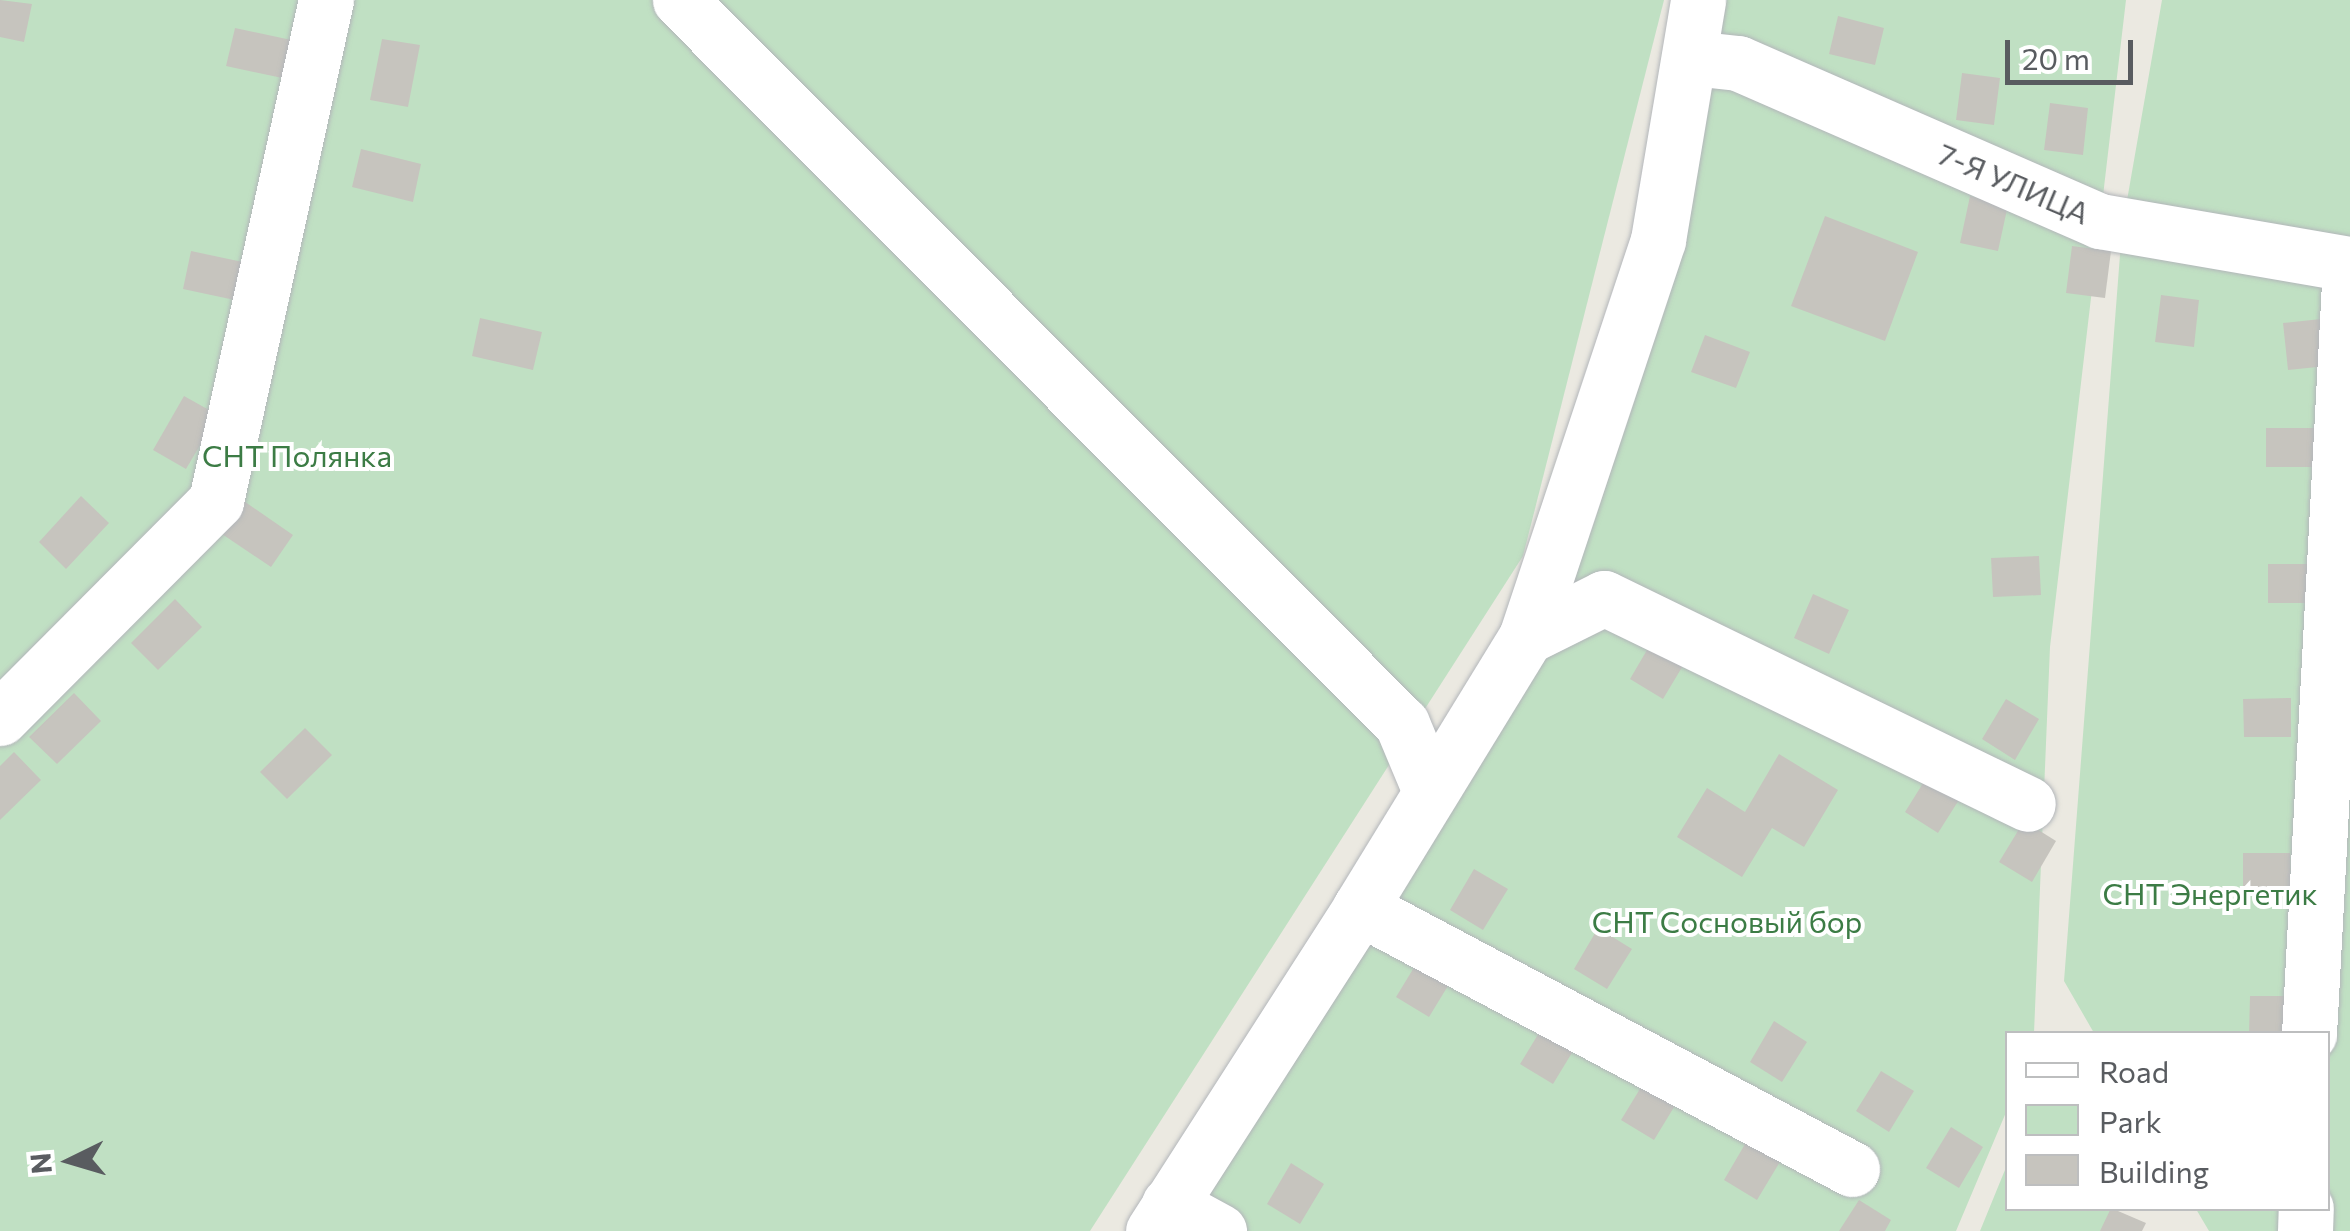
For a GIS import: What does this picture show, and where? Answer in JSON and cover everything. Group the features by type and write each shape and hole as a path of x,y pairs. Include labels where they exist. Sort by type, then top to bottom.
{"street":[{"path":"0,718 216,501 326,0"},
{"path":"1219,1231 1161,1218 1360,908 1526,638 1658,240 1692,58 1698,0"},
{"path":"686,2 1402,724 1426,772 1430,791"},
{"name":"7-Я УЛИЦА","path":"1692,58 1738,63 2100,221 2350,264"},
{"path":"2309,1031 2350,264"},
{"path":"1526,638 1604,598 2028,804"},
{"path":"1360,908 1852,1169"}],"green space":[{"name":"СНТ Полянка","path":"0,0 1664,0 1523,556 1090,1231 0,1231"},
{"name":"СНТ Сосновый бор","path":"1692,0 2126,0 2050,647 2034,1031 2005,1031 2005,1115 1956,1231 1151,1231 1558,632"},
{"name":"СНТ Энергетик","path":"2162,0 2350,0 2350,1231 2209,1231 2197,1211 2330,1211 2330,1031 2093,1031 2064,981 2122,229"},
{"path":"2005,1170 2005,1211 2111,1211 2126,1231 1980,1231"}],"building":[{"path":"0,0 32,4 24,42 0,37"},
{"path":"1838,16 1884,28 1875,65 1829,54"},
{"path":"235,28 296,41 287,79 226,66"},
{"path":"382,39 420,45 408,107 370,100"},
{"path":"1962,73 2000,78 1994,125 1956,120"},
{"path":"2050,103 2088,108 2083,155 2044,150"},
{"path":"361,149 421,164 413,202 352,187"},
{"path":"1970,196 2008,205 1998,251 1960,243"},
{"path":"1825,216 1918,252 1885,341 1791,306"},
{"path":"2072,246 2111,251 2105,298 2066,293"},
{"path":"191,251 252,264 244,302 183,289"},
{"path":"2161,295 2199,300 2194,347 2155,342"},
{"path":"480,318 542,332 533,370 472,356"},
{"path":"2321,319 2327,366 2288,370 2283,323"},
{"path":"1705,335 1750,352 1736,388 1691,372"},
{"path":"184,396 218,415 186,469 153,450"},
{"path":"2266,428 2314,428 2314,467 2266,467"},
{"path":"81,496 109,523 66,569 39,542"},
{"path":"241,499 293,535 271,567 219,532"},
{"path":"2039,556 2041,595 1993,597 1991,558"},
{"path":"2268,564 2316,564 2316,603 2268,603"},
{"path":"1813,594 1849,610 1829,654 1794,638"},
{"path":"175,599 202,627 158,670 131,643"},
{"path":"1654,638 1687,659 1663,699 1630,679"},
{"path":"74,693 101,721 57,764 29,737"},
{"path":"2291,698 2291,737 2244,737 2243,699"},
{"path":"2006,699 2039,719 2015,760 1982,739"},
{"path":"305,728 332,755 287,799 260,772"},
{"path":"14,752 41,780 0,820 0,766"},
{"path":"1779,754 1838,790 1804,847 1772,828 1742,877 1677,837 1707,788 1745,812"},
{"path":"1930,772 1964,792 1938,833 1905,812"},
{"path":"2024,821 2056,841 2032,882 1999,862"},
{"path":"2243,853 2290,853 2291,892 2243,892"},
{"path":"1474,869 1508,889 1483,930 1450,910"},
{"path":"1598,928 1632,949 1607,989 1574,969"},
{"path":"1421,956 1454,976 1429,1017 1396,997"},
{"path":"2250,996 2287,996 2287,1031 2249,1031"},
{"path":"1774,1021 1807,1042 1782,1082 1750,1062"},
{"path":"1545,1023 1578,1043 1553,1084 1520,1064"},
{"path":"1881,1071 1914,1091 1889,1132 1856,1111"},
{"path":"1646,1079 1679,1099 1654,1140 1621,1120"},
{"path":"1951,1127 1983,1147 1959,1188 1926,1168"},
{"path":"1748,1139 1781,1160 1757,1200 1724,1180"},
{"path":"1291,1163 1324,1184 1300,1224 1267,1204"},
{"path":"1859,1200 1891,1220 1885,1231 1839,1231"},
{"path":"2110,1211 2146,1223 2142,1231 2100,1231"}]}
